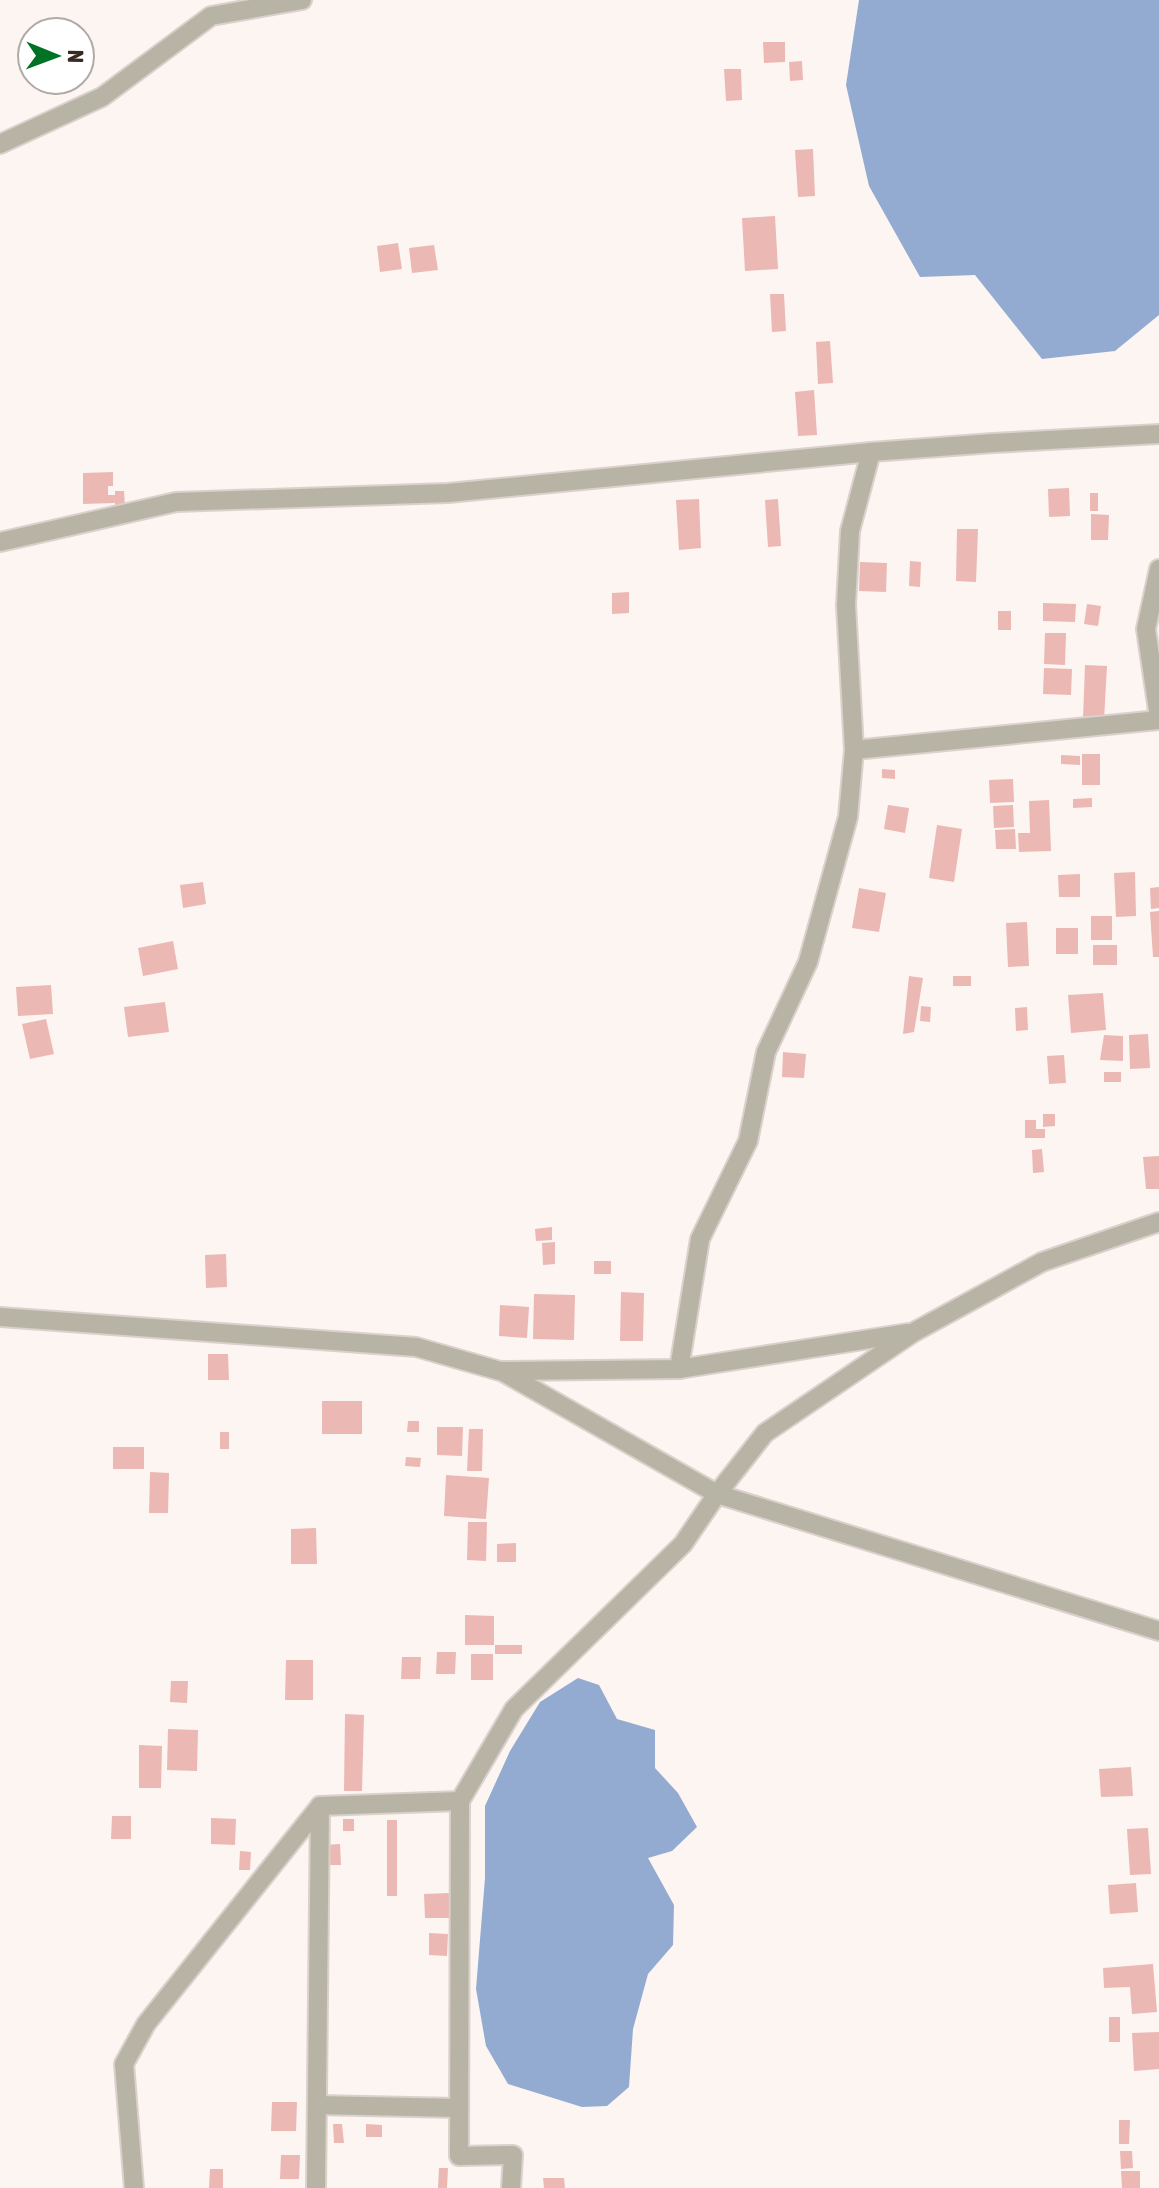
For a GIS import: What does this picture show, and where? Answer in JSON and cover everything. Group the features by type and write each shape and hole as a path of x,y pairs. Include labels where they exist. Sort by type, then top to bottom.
{"street":[{"path":"0,144 102,97 211,16 302,0"},
{"path":"0,542 176,502 448,493 871,452 1159,434"},
{"path":"679,1369 700,1239 748,1141 766,1052 808,962 848,817 854,750 847,590 850,531 871,452"},
{"path":"854,750 1159,719 1146,629 1159,569"},
{"path":"511,2188 513,2155 459,2156 458,2108 460,1801 514,1709 683,1544 765,1433 914,1332 1042,1262 1159,1222"},
{"path":"0,1317 416,1347 500,1371 717,1494 1159,1631"},
{"path":"500,1371 679,1369 914,1332"},
{"path":"134,2188 124,2064 146,2024 320,1806 460,1801"},
{"path":"316,2188 320,1806"},
{"path":"317,2105 458,2108"}],"water":[{"path":"859,0 1159,0 1159,315 1115,351 1042,359 975,275 920,277 869,186 846,85"},
{"path":"578,1678 599,1685 617,1719 655,1730 655,1768 678,1793 697,1827 672,1851 648,1858 674,1905 673,1945 648,1974 633,2029 629,2087 607,2106 582,2107 508,2084 486,2046 476,1989 485,1878 485,1806 510,1751 540,1702"}],"building":[{"path":"763,42 785,42 785,62 764,63"},
{"path":"802,61 803,80 790,81 789,62"},
{"path":"724,69 741,69 742,100 726,101"},
{"path":"813,149 815,196 798,197 795,150"},
{"path":"775,216 778,269 745,271 742,218"},
{"path":"398,243 402,269 380,272 377,246"},
{"path":"434,245 438,270 412,273 409,248"},
{"path":"770,294 784,294 786,331 772,332"},
{"path":"830,341 833,383 818,384 816,342"},
{"path":"814,390 817,435 798,436 795,392"},
{"path":"113,472 113,486 108,486 108,495 124,491 125,506 115,506 115,503 83,504 83,473"},
{"path":"1069,488 1070,516 1049,517 1048,489"},
{"path":"1090,493 1098,493 1098,511 1090,511"},
{"path":"699,499 701,548 679,550 676,500"},
{"path":"778,499 781,546 768,547 765,500"},
{"path":"1091,514 1109,515 1108,540 1091,540"},
{"path":"957,529 978,529 976,582 956,581"},
{"path":"910,561 921,562 920,587 909,586"},
{"path":"860,562 887,563 886,592 859,591"},
{"path":"629,592 629,613 612,614 612,593"},
{"path":"1043,603 1076,604 1075,622 1043,621"},
{"path":"1087,604 1101,606 1098,626 1084,624"},
{"path":"998,611 1011,611 1011,630 998,630"},
{"path":"1045,633 1066,633 1065,665 1044,664"},
{"path":"1085,665 1107,666 1104,720 1083,719"},
{"path":"1044,668 1072,669 1071,695 1043,694"},
{"path":"1082,754 1100,754 1100,785 1082,785"},
{"path":"1061,755 1080,756 1080,765 1061,764"},
{"path":"882,769 895,770 895,779 882,778"},
{"path":"1013,779 1014,802 990,803 989,780"},
{"path":"1092,798 1092,807 1073,808 1073,799"},
{"path":"1049,800 1051,851 1019,852 1018,833 1030,833 1029,801"},
{"path":"888,805 909,808 905,833 884,829"},
{"path":"1013,805 1014,827 994,828 993,806"},
{"path":"937,825 962,829 954,882 929,878"},
{"path":"1015,829 1016,849 996,849 995,830"},
{"path":"1135,872 1136,916 1116,917 1114,873"},
{"path":"1080,874 1080,897 1059,897 1058,875"},
{"path":"203,882 206,904 183,908 180,885"},
{"path":"1159,887 1159,908 1151,909 1150,888"},
{"path":"859,888 886,893 879,932 852,928"},
{"path":"1159,911 1159,957 1153,957 1150,912"},
{"path":"1091,916 1112,916 1112,940 1091,940"},
{"path":"1027,922 1029,966 1008,967 1006,923"},
{"path":"1056,928 1078,928 1078,954 1056,954"},
{"path":"173,941 178,969 143,976 138,948"},
{"path":"1093,945 1117,945 1117,965 1093,965"},
{"path":"909,976 923,978 914,1032 903,1034"},
{"path":"953,976 971,976 971,986 953,986"},
{"path":"51,985 53,1014 18,1016 16,987"},
{"path":"1103,993 1106,1030 1071,1033 1068,995"},
{"path":"165,1002 169,1032 128,1037 124,1007"},
{"path":"921,1006 931,1007 930,1022 920,1021"},
{"path":"1027,1007 1028,1030 1016,1031 1015,1008"},
{"path":"46,1019 54,1054 30,1059 22,1024"},
{"path":"1148,1034 1150,1068 1130,1069 1129,1035"},
{"path":"1104,1035 1123,1036 1123,1061 1100,1060"},
{"path":"783,1052 806,1054 804,1078 782,1077"},
{"path":"1064,1055 1066,1083 1049,1084 1047,1056"},
{"path":"1104,1072 1121,1072 1121,1082 1104,1082"},
{"path":"1043,1114 1055,1114 1055,1126 1043,1127"},
{"path":"1025,1120 1036,1120 1036,1129 1045,1129 1045,1138 1025,1138"},
{"path":"1042,1149 1044,1172 1033,1173 1032,1150"},
{"path":"1159,1156 1159,1189 1146,1189 1143,1157"},
{"path":"552,1227 552,1240 536,1241 535,1229"},
{"path":"555,1242 555,1264 543,1265 542,1243"},
{"path":"226,1254 227,1287 206,1288 205,1255"},
{"path":"594,1261 611,1261 611,1274 594,1274"},
{"path":"621,1292 644,1293 643,1341 620,1341"},
{"path":"534,1294 575,1295 574,1340 533,1339"},
{"path":"500,1305 529,1307 527,1338 499,1336"},
{"path":"208,1354 228,1354 229,1380 208,1380"},
{"path":"322,1401 362,1401 362,1434 322,1434"},
{"path":"408,1421 419,1421 419,1432 407,1432"},
{"path":"437,1427 463,1427 462,1456 437,1455"},
{"path":"469,1429 483,1429 482,1471 467,1471"},
{"path":"220,1432 229,1432 229,1449 220,1449"},
{"path":"113,1447 144,1447 144,1469 113,1469"},
{"path":"406,1457 421,1458 420,1467 405,1466"},
{"path":"150,1472 169,1473 168,1513 149,1513"},
{"path":"446,1475 489,1478 486,1519 444,1516"},
{"path":"468,1522 487,1522 486,1561 467,1560"},
{"path":"316,1528 317,1564 291,1564 291,1529"},
{"path":"516,1543 516,1562 497,1562 497,1544"},
{"path":"465,1615 494,1616 494,1645 465,1645"},
{"path":"495,1645 522,1645 522,1654 495,1654"},
{"path":"437,1652 456,1652 455,1674 436,1674"},
{"path":"471,1654 493,1654 493,1680 471,1680"},
{"path":"402,1657 421,1657 420,1679 401,1679"},
{"path":"286,1660 313,1660 313,1700 285,1700"},
{"path":"171,1681 188,1681 187,1703 170,1702"},
{"path":"345,1714 364,1715 362,1791 344,1791"},
{"path":"168,1729 198,1730 197,1771 167,1770"},
{"path":"139,1745 162,1746 161,1788 139,1788"},
{"path":"1131,1767 1133,1796 1101,1797 1099,1769"},
{"path":"112,1816 131,1816 131,1839 111,1839"},
{"path":"211,1818 236,1819 235,1845 211,1844"},
{"path":"343,1819 354,1819 354,1831 343,1831"},
{"path":"387,1820 397,1820 397,1896 387,1896"},
{"path":"1148,1828 1151,1874 1130,1875 1127,1829"},
{"path":"340,1844 341,1865 327,1865 326,1845"},
{"path":"240,1851 251,1852 250,1870 239,1870"},
{"path":"1136,1883 1138,1912 1110,1914 1108,1885"},
{"path":"449,1893 450,1918 425,1918 424,1894"},
{"path":"429,1933 448,1934 447,1956 429,1955"},
{"path":"1153,1964 1157,2012 1132,2014 1130,1987 1104,1988 1103,1968"},
{"path":"1109,2017 1120,2017 1120,2042 1109,2042"},
{"path":"1159,2032 1159,2069 1134,2071 1132,2033"},
{"path":"272,2102 297,2102 296,2131 271,2131"},
{"path":"1119,2120 1130,2120 1129,2144 1119,2144"},
{"path":"333,2124 342,2124 344,2143 334,2143"},
{"path":"366,2124 382,2125 382,2137 366,2137"},
{"path":"1120,2151 1132,2151 1133,2168 1121,2169"},
{"path":"281,2155 300,2155 299,2179 280,2179"},
{"path":"439,2168 448,2168 447,2188 438,2188"},
{"path":"210,2169 223,2169 223,2188 209,2188"},
{"path":"1121,2171 1140,2171 1140,2188 1122,2188"},
{"path":"543,2178 564,2178 565,2188 544,2188"}]}
